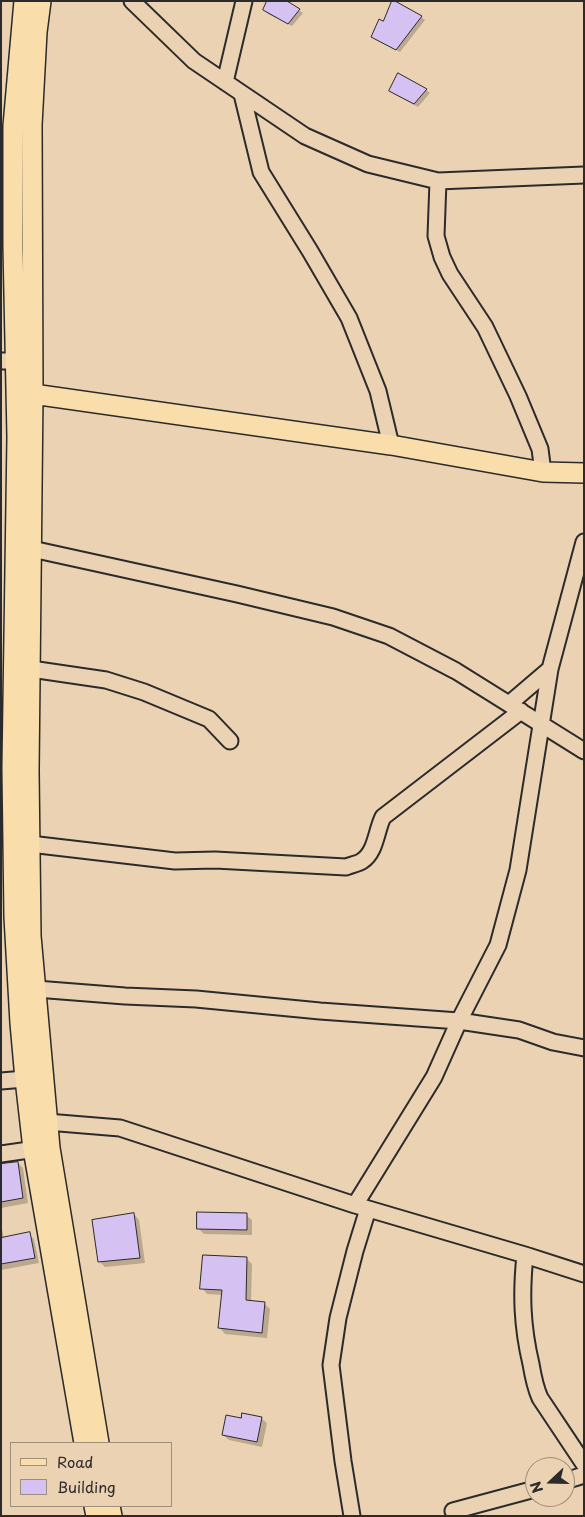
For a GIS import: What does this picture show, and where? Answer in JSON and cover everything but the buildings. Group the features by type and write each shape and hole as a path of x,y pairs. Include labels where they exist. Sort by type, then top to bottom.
{"main road":[{"path":"24,1 13,126 8,361 15,389 17,437 15,669 12,768 14,917 25,1079 38,1123 84,1442"},
{"path":"38,1123 36,989 31,936 30,844 15,669 32,549 32,125 37,32 41,1"},
{"path":"15,389 33,394 391,445 543,472 584,485"},
{"path":"543,472 584,473"},
{"path":"42,1149 99,1442"}],"street":[{"path":"132,1 194,61 305,136 368,164 438,181 584,175"},
{"path":"225,82 244,1"},
{"path":"242,94 260,172 310,251 349,318 378,391 391,445"},
{"path":"438,181 436,236 442,257 450,274 485,327 518,396 540,449 543,472"},
{"path":"352,1516 331,1365 338,1318 355,1251 361,1207 434,1078 459,1021 498,946 518,870 550,669 584,542"},
{"path":"32,549 333,617 388,636 456,671 584,751"},
{"path":"15,669 106,680 144,692 208,720 230,741"},
{"path":"30,844 175,861 215,860 346,867 362,862 373,848 383,817 515,707 550,669"},
{"path":"36,989 196,999 320,1011 459,1021 519,1030 553,1042 584,1048"},
{"path":"1,1082 25,1079"},
{"path":"38,1123 120,1128 361,1207 584,1274"},
{"path":"1,1154 42,1149"},
{"path":"525,1255 522,1294 525,1338 536,1388 540,1398 584,1464"},
{"path":"453,1511 525,1492"}]}
